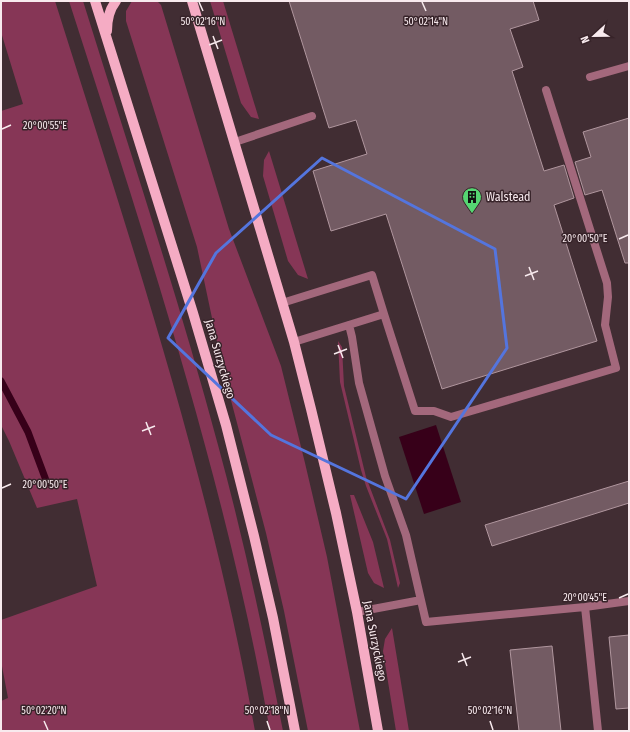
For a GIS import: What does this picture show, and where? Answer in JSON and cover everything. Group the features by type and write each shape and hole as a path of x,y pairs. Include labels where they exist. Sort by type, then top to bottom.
{"main road":[{"name":"Jana Surzyckiego","path":"95,1 193,313 224,418 273,618 296,731"},
{"path":"109,45 107,33 108,16 116,1"},
{"path":"186,1 201,29"},
{"name":"Jana Surzyckiego","path":"192,1 294,342 326,472 357,612 378,731"}],"lane":[{"path":"590,77 629,66"},
{"path":"282,303 372,275 415,411 434,411 451,417 616,368 605,325 608,298 607,283 546,90"},
{"path":"234,142 312,116"},
{"path":"294,342 384,314"},
{"path":"349,325 359,383 385,476 406,535 426,622 585,607 629,601"},
{"path":"357,612 421,600"},
{"path":"585,607 598,731"}],"highlighted area":[{"path":"322,158 495,249 507,348 406,499 271,435 168,338 216,253"}],"shaded area":[{"path":"1,1 55,1 140,272 192,454 216,546 237,638 255,731 1,731 1,701 8,698 1,661 1,620 97,586 77,499 37,508 1,425 1,111 23,104 1,32"},
{"path":"69,1 83,1 153,223 203,389 245,552 283,731 270,731 252,638 231,546 182,363 127,181"},
{"path":"132,1 157,1 161,5 229,229 281,366 327,557 360,731 308,731 284,611 266,533 223,370 197,247 126,21 126,11"},
{"path":"210,1 223,1 259,119 251,117 241,103"},
{"path":"269,151 308,279 298,275 288,261 263,176 264,160"},
{"path":"338,341 342,347 344,386 366,477 390,540 400,583 398,588 387,539 361,470 340,382"},
{"path":"436,425 461,502 424,514 399,437"},
{"path":"350,495 354,495 373,542 384,588 374,583 368,573"},
{"path":"392,628 409,731 396,731 383,651 385,639"}],"building":[{"path":"289,1 533,1 539,20 510,29 523,67 512,71 544,171 564,165 574,198 554,205 597,341 442,389 386,214 331,231 313,171 367,154 356,120 329,128"},
{"path":"629,118 629,263 625,263 602,190 585,195 575,162 591,157 583,132"},
{"path":"629,481 629,503 492,546 485,525"},
{"path":"629,635 629,708 616,709 609,637"},
{"path":"552,646 561,731 519,731 510,650"}],"waterway":[{"path":"1,381 28,432 47,483"}],"place":[{"name":"Walstead","path":"472,214"}]}
